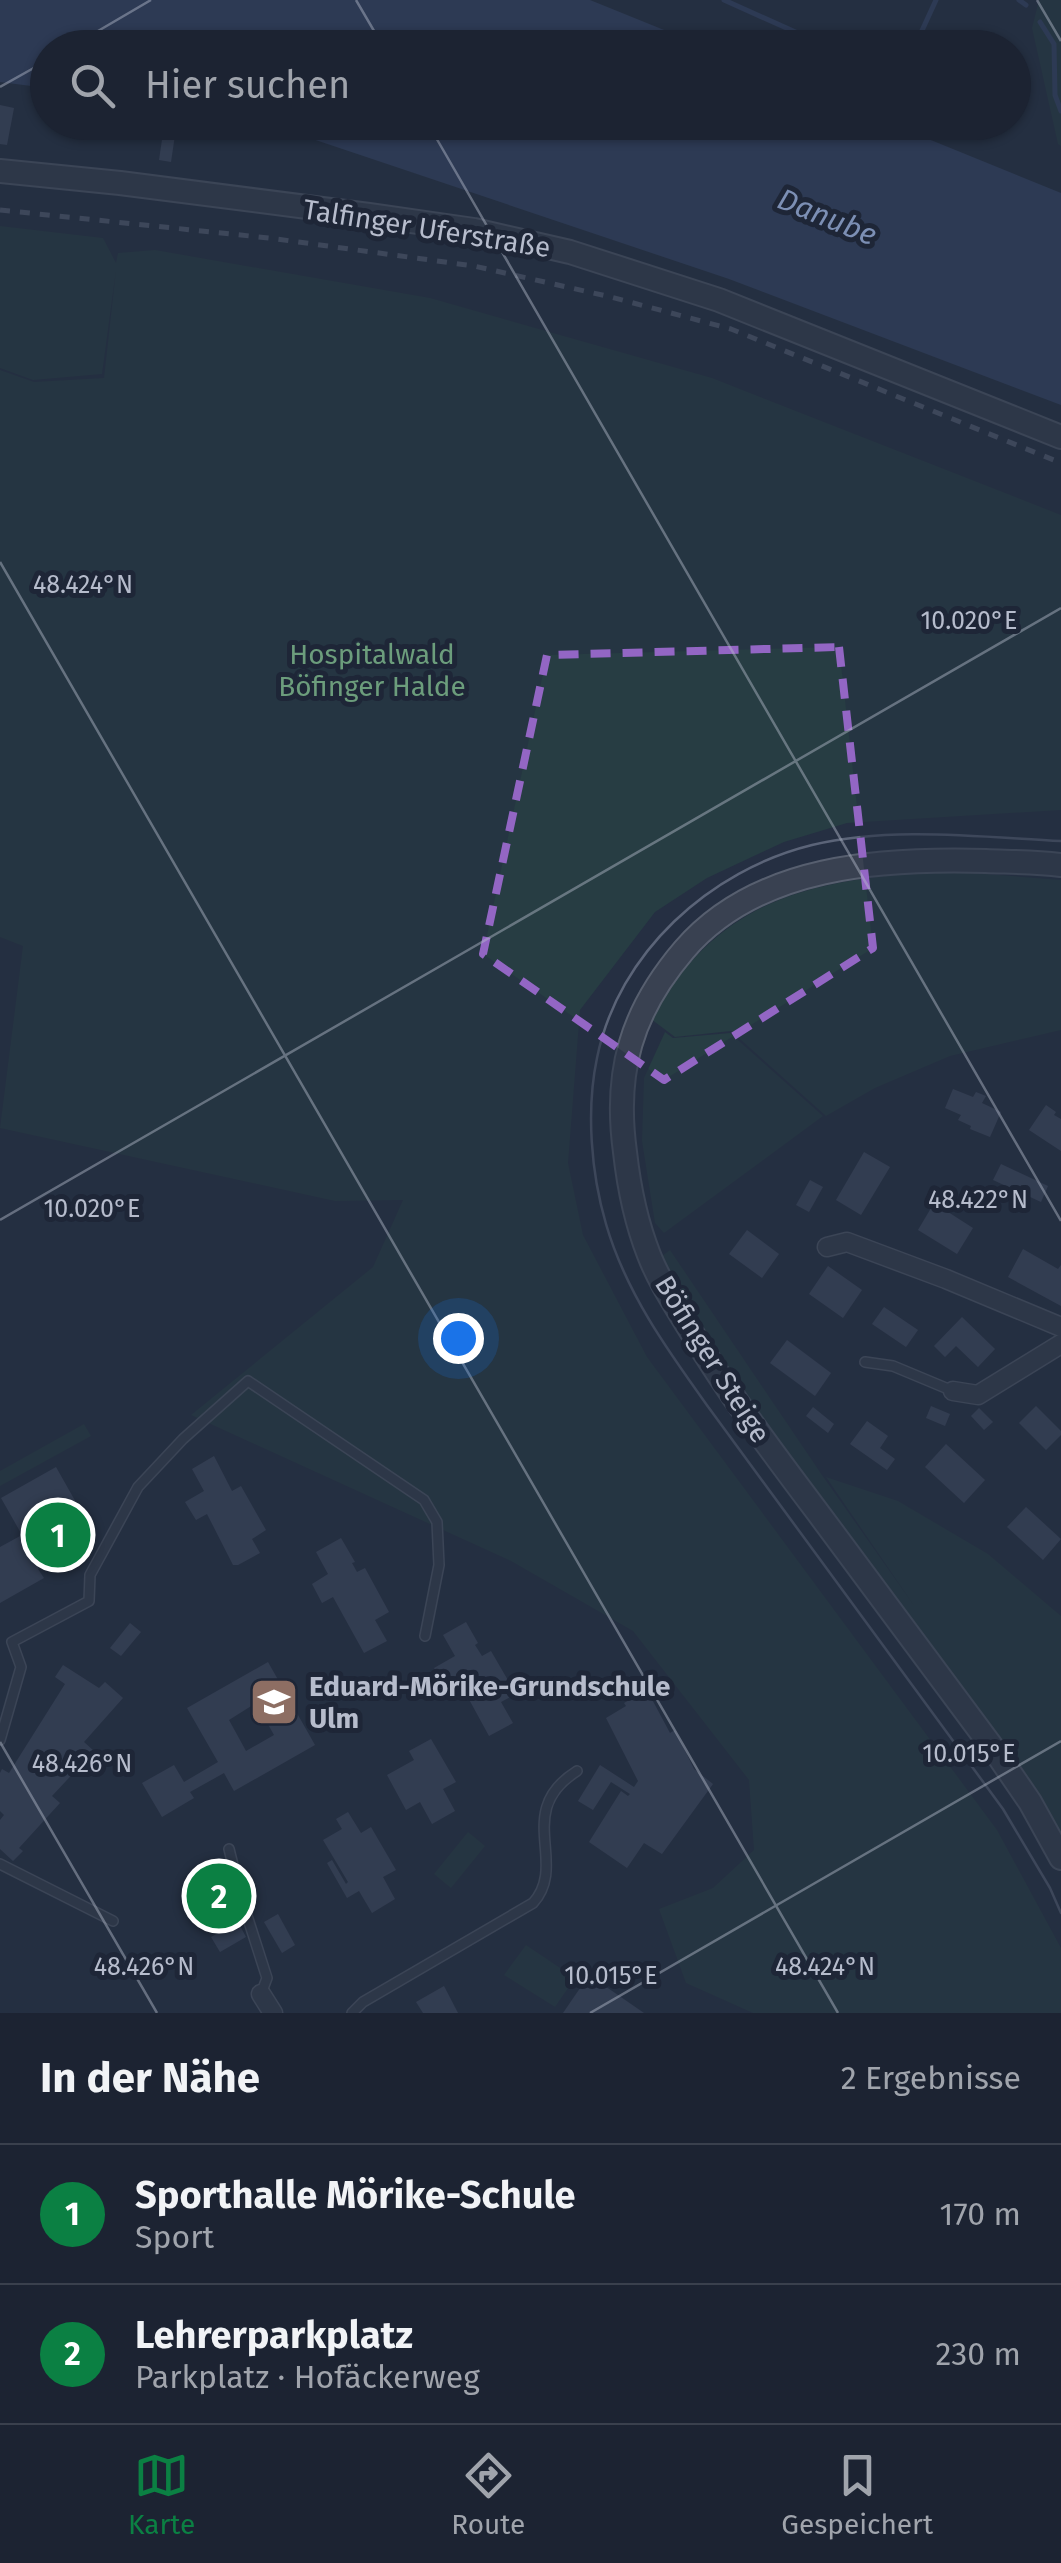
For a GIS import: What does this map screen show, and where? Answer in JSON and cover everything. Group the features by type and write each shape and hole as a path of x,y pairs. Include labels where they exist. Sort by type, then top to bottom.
{"street":[{"name":"Talfinger Uferstraße","path":"0,171 474,230 570,252 718,300 1061,437"},
{"name":"Böfinger Steige","path":"1061,865 942,860 859,866 815,874 730,909 696,937 667,970 642,1009 626,1058 620,1117 635,1214 668,1294 762,1438 1030,1802 1061,1858"},
{"path":"827,1247 847,1242 946,1278 1061,1327"},
{"path":"952,1392 978,1395 1061,1344"},
{"path":"261,1994 273,2013"}],"lane":[{"path":"865,1362 893,1366 952,1392"},
{"path":"0,1740 20,1667 12,1642 89,1601 90,1575 138,1486 248,1382 424,1500 437,1522 439,1565 425,1636"},
{"path":"352,2013 363,2002 533,1902 542,1892 546,1869 542,1829 546,1806 558,1782 576,1772"},
{"path":"229,1848 268,1978 261,1994"},
{"path":"0,1864 113,1921"}],"highlighted area":[{"path":"839,647 873,948 664,1080 483,954 547,655"}],"green space":[{"path":"1039,0 1061,0 1061,146 1032,28"},
{"name":"Hospitalwald Böfinger Halde","path":"0,226 103,238 116,263 118,253 155,250 430,298 712,378 1061,515 1061,810 847,823 784,842 707,878 655,912 580,1010 568,1163 583,1235 647,1357 997,1830 1061,1948 1061,2013 753,2013 686,1983 659,1909 713,1888 754,1850 749,1780 633,1631 511,1561 191,1415 373,1267 403,1200 335,1201 0,1128 23,946 0,937 0,370 34,382 104,378 116,270 102,374 33,380 0,368"},
{"path":"948,871 1061,880 1061,1030 950,1056 875,1088 826,1116 731,1031 675,1037 651,1019 678,977 708,944 741,919 776,901 856,880"},
{"path":"665,1032 673,1038 730,1033 823,1116 664,1233 655,1223 642,1141 644,1078"},
{"path":"670,1250 915,1607 826,1477 898,1501 988,1554 1061,1616 1061,1837 797,1470 693,1318 662,1256"},
{"path":"84,1424 91,1436 0,1486 0,1471"},
{"path":"468,1832 485,1846 451,1888 434,1874"},
{"path":"526,1945 575,1978 555,2007 504,1975"}],"water":[{"path":"0,0 590,0 664,30 30,30 30,86 0,82"},
{"name":"Danube","path":"316,140 931,140 1061,193 1061,405 729,279"}],"building":[{"path":"0,105 14,108 7,145 0,144"},
{"path":"162,140 174,140 171,162 159,160"},
{"path":"953,1089 973,1097 976,1092 986,1096 982,1103 1001,1112 990,1137 970,1129 958,1120 961,1115 945,1108"},
{"path":"1046,1105 1061,1119 1061,1151 1029,1130"},
{"path":"864,1152 890,1167 861,1215 836,1200"},
{"path":"1001,1164 1048,1186 1041,1202 993,1180"},
{"path":"810,1180 823,1187 809,1212 796,1205"},
{"path":"934,1203 973,1228 957,1254 918,1230"},
{"path":"747,1230 779,1254 762,1278 729,1254"},
{"path":"1023,1249 1058,1269 1061,1265 1061,1306 1008,1277"},
{"path":"828,1266 862,1290 843,1318 809,1294"},
{"path":"884,1307 918,1330 906,1347 872,1324"},
{"path":"962,1317 995,1349 978,1367 956,1346 945,1357 934,1346"},
{"path":"787,1340 831,1373 815,1396 770,1363"},
{"path":"931,1406 950,1414 945,1426 926,1418"},
{"path":"1036,1406 1061,1431 1046,1450 1019,1423"},
{"path":"813,1407 834,1424 828,1433 806,1416"},
{"path":"979,1408 993,1422 984,1430 971,1416"},
{"path":"867,1421 888,1436 880,1448 895,1459 887,1470 850,1444"},
{"path":"946,1444 985,1480 964,1503 925,1467"},
{"path":"214,1456 232,1491 241,1486 266,1530 252,1539 260,1553 238,1565 233,1565 207,1514 196,1520 185,1502 204,1491 192,1469"},
{"path":"56,1467 95,1536 38,1569 44,1578 0,1603 0,1547 22,1535 1,1498"},
{"path":"1026,1507 1061,1539 1043,1560 1007,1527"},
{"path":"341,1538 357,1572 365,1568 389,1612 375,1620 387,1641 364,1653 333,1597 322,1603 312,1584 328,1574 316,1552"},
{"path":"466,1622 482,1656 491,1651 516,1694 501,1702 513,1723 489,1736 459,1681 446,1688 434,1668 455,1656 443,1635"},
{"path":"130,1623 141,1632 121,1656 110,1648"},
{"path":"268,1662 315,1745 234,1791 224,1773 190,1792 194,1798 162,1817 142,1783 174,1765 184,1782 218,1762 187,1708","holes":["256,1703 274,1735 246,1751 229,1720"]},
{"path":"63,1665 99,1688 105,1682 123,1698 84,1742 94,1751 52,1796 60,1803 19,1848 23,1851 13,1861 0,1849 0,1820 4,1815 0,1811 0,1773 2,1769 9,1773 65,1684 55,1677"},
{"path":"647,1690 670,1733 675,1730 694,1769 713,1784 662,1854 644,1843 627,1868 589,1842 621,1791 630,1794 611,1782 593,1810 578,1801 600,1765 634,1787 638,1781 606,1718"},
{"path":"431,1739 456,1782 443,1789 455,1811 432,1824 420,1802 406,1810 387,1775 414,1760 409,1751"},
{"path":"348,1812 361,1833 371,1827 396,1870 383,1877 395,1899 372,1913 359,1891 347,1898 327,1863 332,1860 348,1882 323,1840 342,1829 336,1819"},
{"path":"278,1914 295,1945 282,1953 264,1922"},
{"path":"238,1922 246,1937 220,1952 211,1937"},
{"path":"589,1975 644,2013 563,2013"},
{"path":"444,1986 458,2013 423,2013 416,2002"}],"waterway":[{"path":"724,0 791,30"},
{"path":"922,30 936,0"},
{"path":"1019,0 1026,5"},
{"path":"1040,22 1054,44 1055,95 1061,111"}],"tram line":[{"path":"1061,841 936,834 842,839 774,857 738,874 674,921 625,984 608,1020 597,1058 591,1120 597,1184 606,1224 625,1274 650,1320 709,1408 1003,1809 1061,1913"}],"railway":[{"path":"0,210 269,238 474,266 611,297 731,329 1061,463"}],"place":[{"name":"Sporthalle Mörike-Schule","path":"58,1535"},
{"name":"Eduard-Mörike-Grundschule Ulm","path":"274,1702"},
{"name":"Lehrerparkplatz","path":"219,1896"}]}
